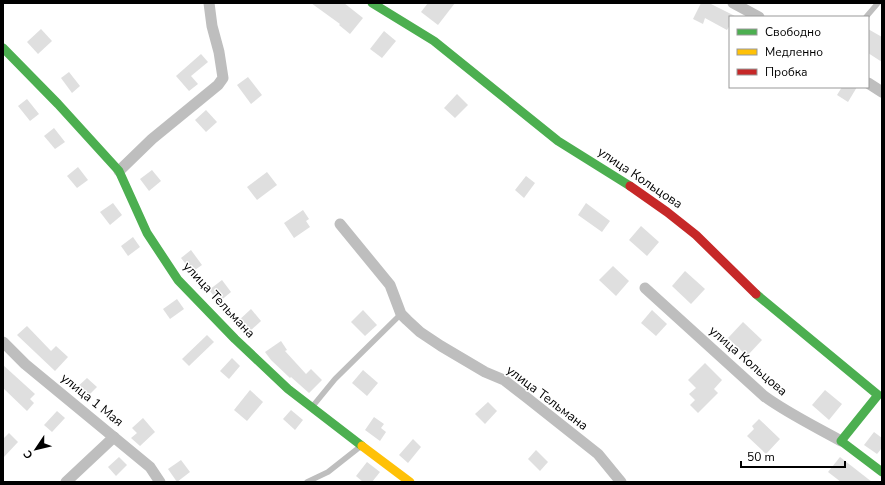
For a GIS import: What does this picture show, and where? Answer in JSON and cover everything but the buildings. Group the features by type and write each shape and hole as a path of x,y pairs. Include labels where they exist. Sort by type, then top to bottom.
{"street":[{"path":"119,171 152,139 218,85 223,78 219,52 212,26 209,3"},
{"name":"улица Кольцова","path":"372,3 434,41 558,141 632,187 673,216 696,235 758,295 880,393 841,441"},
{"path":"733,3 757,16"},
{"name":"улица Тельмана","path":"3,48 58,104 119,171 147,233 178,280 234,339 288,389 410,482"},
{"path":"869,84 882,92"},
{"name":"улица Тельмана","path":"340,224 390,285 401,314 420,332 486,372 504,380 598,454 621,482"},
{"name":"улица Кольцoва","path":"645,288 764,396 781,409 795,415 841,441"},
{"name":"улица 1 Мая","path":"3,342 25,364 150,468 160,482"},
{"path":"66,482 114,437"},
{"path":"841,441 882,472"}],"lane":[{"path":"867,16 878,3"},
{"path":"312,407 335,379 401,314"},
{"path":"307,482 328,472 361,446"}],"traffic: fast":[{"path":"372,3 434,41 558,141 630,186"},
{"path":"3,48 58,104 119,171 147,233 178,280 235,339 288,389 362,446"},
{"path":"756,294 878,395 841,441 882,472"}],"traffic: slow":[{"path":"362,446 410,482"}],"traffic: jam":[{"path":"630,186 696,235 756,294"}]}
